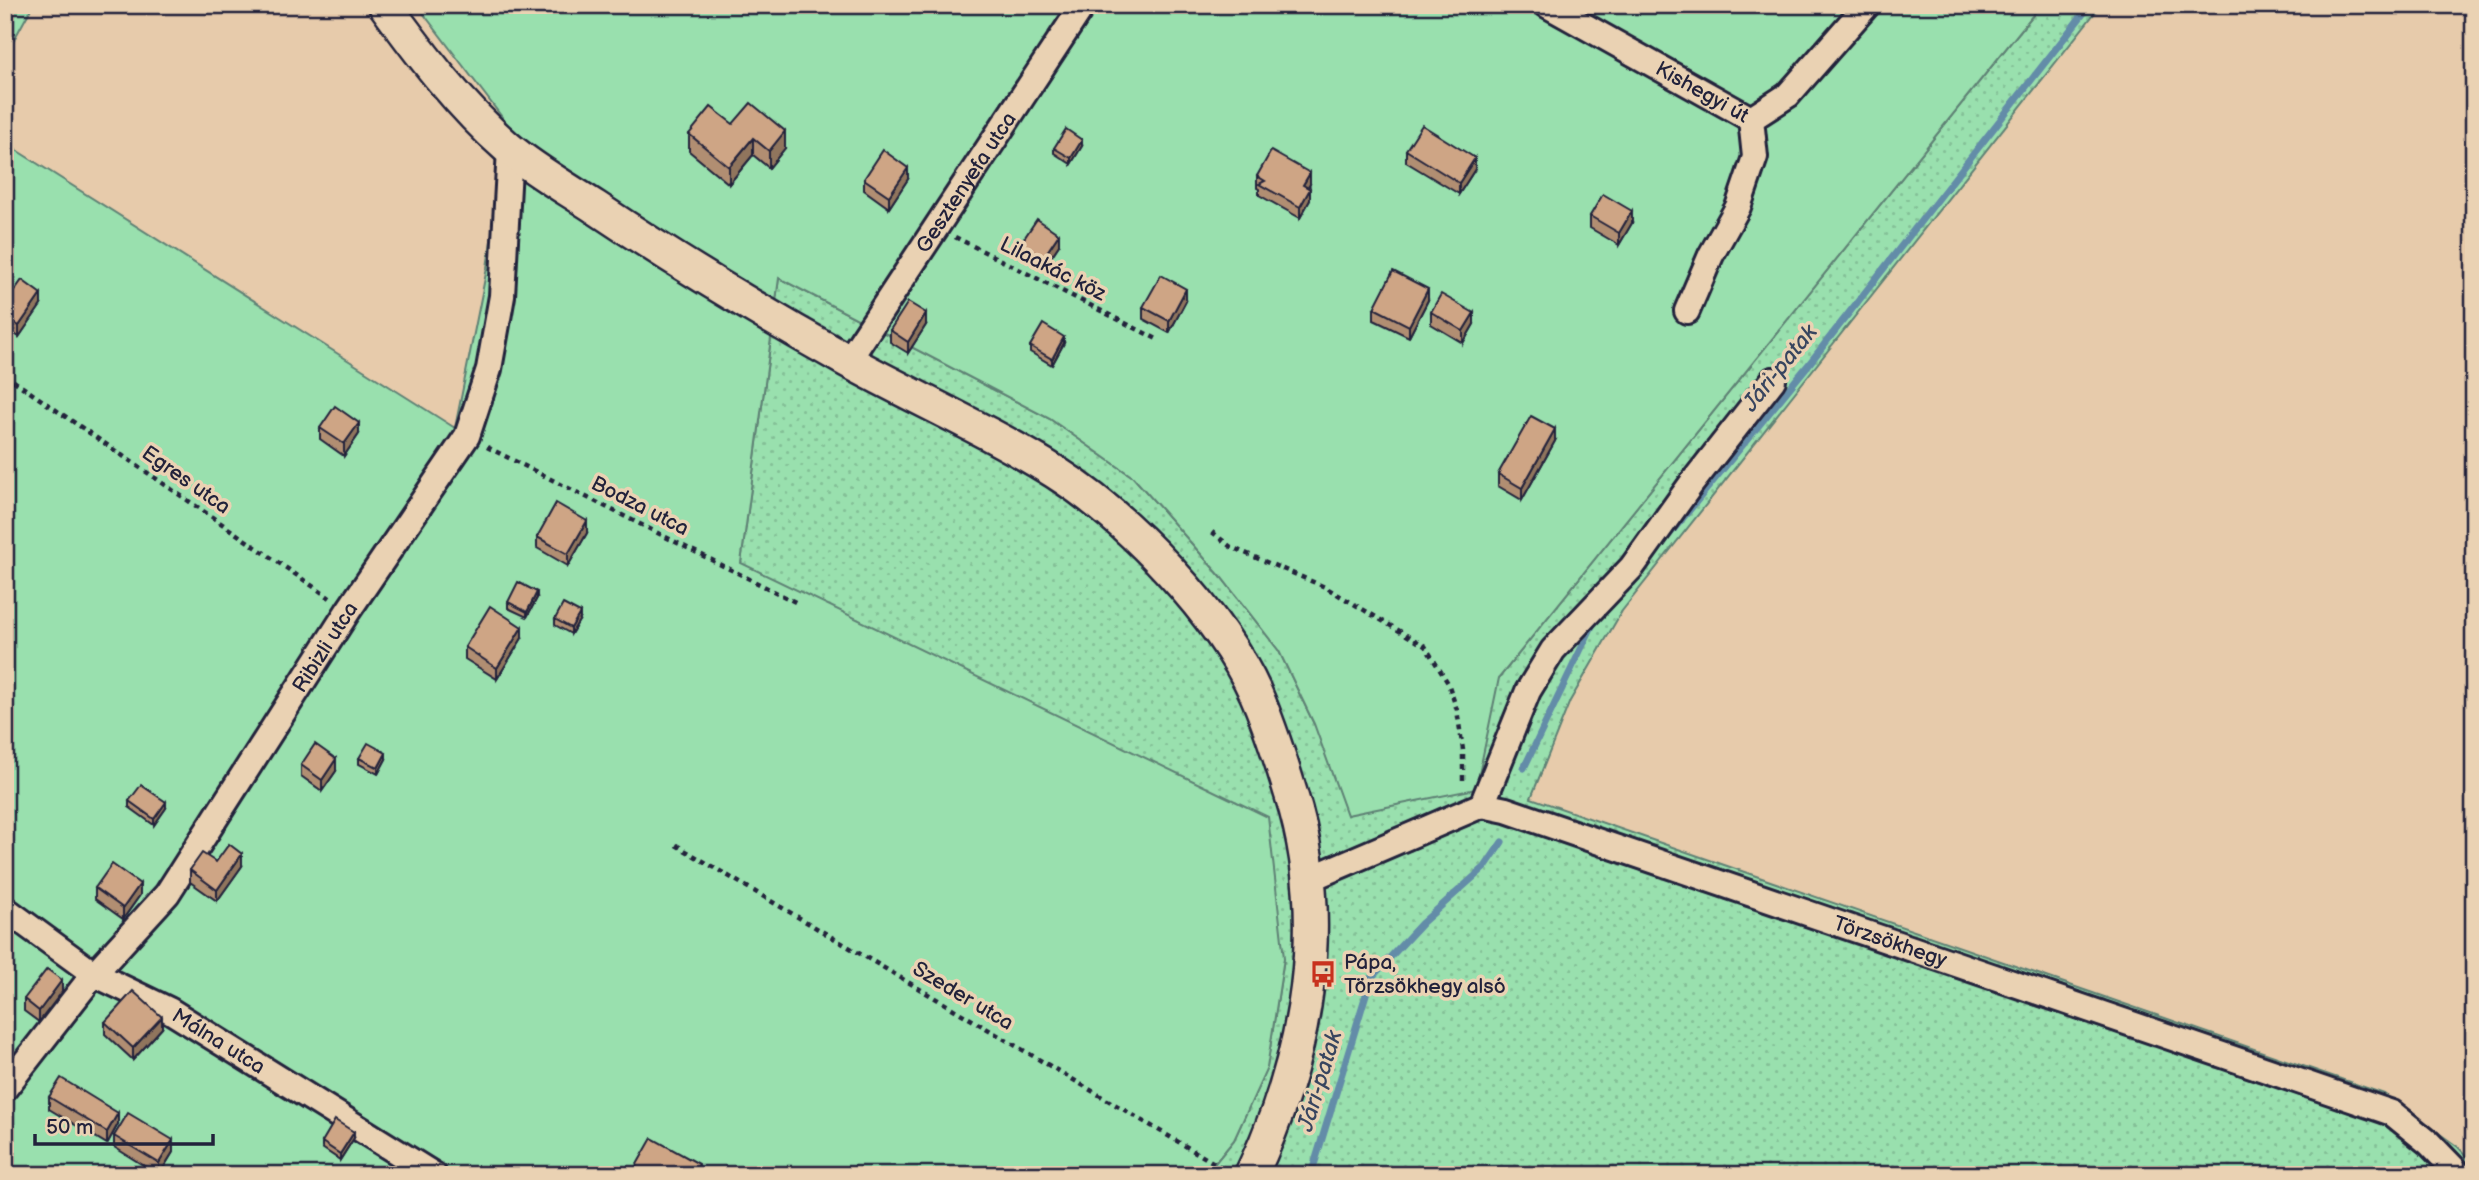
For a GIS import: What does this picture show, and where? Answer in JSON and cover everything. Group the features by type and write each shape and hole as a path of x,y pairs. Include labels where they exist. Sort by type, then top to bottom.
{"main road":[{"path":"385,5 440,79 510,149 679,264 848,361 1058,474 1118,520 1181,586 1214,626 1254,691 1296,808 1307,880 1311,948 1300,1030 1275,1126 1251,1175"}],"street":[{"name":"Gesztenyefa utca","path":"848,361 934,226 1083,5"},
{"name":"Kishegyi út","path":"1547,5 1751,119 1788,95 1867,5"},
{"path":"1687,311 1711,255 1738,207 1755,158 1751,119"},
{"name":"Ribizli utca","path":"5,1088 94,974 167,894 348,611 467,436 489,369 502,296 510,149"},
{"path":"1307,880 1472,809 1528,691 1553,650 1632,567 1692,483 1773,380"},
{"name":"Törzsökhegy","path":"1472,809 1520,814 2392,1113 2429,1143 2460,1175"},
{"name":"Málna utca","path":"5,909 94,974 169,1010 434,1175"}],"path":[{"name":"Lilaakác köz","path":"934,226 1157,339"},
{"name":"Egres utca","path":"5,374 348,611"},
{"name":"Bodza utca","path":"467,436 799,604"},
{"path":"1212,532 1231,547 1325,587 1425,646 1448,683 1457,710 1472,809"},
{"name":"Szeder utca","path":"676,845 1234,1175"}],"green space":[{"path":"5,5 33,5 5,56"},
{"path":"417,5 2041,5 1499,678 1476,789 1347,815 1314,724 1279,651 1222,578 1133,477 1050,419 779,278 741,563 1268,817 1284,958 1267,1068 1234,1140 1205,1175 5,1175 5,143 455,428 487,268 508,125"},
{"path":"2041,5 2101,5 1622,611 1570,701 1531,798 2384,1094 2458,1147 2474,1164 2474,1175 1205,1175 1234,1140 1267,1067 1284,958 741,563 779,278 1050,419 1133,477 1222,578 1279,651 1314,724 1475,789 1498,679"}],"building":[{"path":"751,103 785,131 769,151 753,138 729,167 689,134 711,107 733,124"},
{"path":"1422,125 1475,158 1459,183 1406,150"},
{"path":"1066,129 1082,140 1071,158 1054,148"},
{"path":"883,150 908,168 889,196 864,179"},
{"path":"1271,151 1310,173 1303,185 1310,189 1300,207 1259,184 1265,181 1257,176"},
{"path":"1603,194 1632,211 1619,233 1590,216"},
{"path":"1037,219 1059,234 1043,258 1021,243"},
{"path":"1393,271 1428,289 1409,326 1374,308"},
{"path":"1161,275 1186,289 1169,321 1143,307"},
{"path":"22,280 41,294 19,326 5,316 5,304"},
{"path":"1441,294 1474,313 1463,331 1431,312"},
{"path":"908,302 926,313 908,342 890,330"},
{"path":"1043,324 1064,337 1052,359 1030,346"},
{"path":"335,406 359,423 344,444 320,428"},
{"path":"1531,416 1555,429 1522,488 1498,474"},
{"path":"556,503 587,521 568,554 537,537"},
{"path":"518,582 537,592 527,612 508,602"},
{"path":"563,604 580,613 571,628 555,619"},
{"path":"490,606 522,627 497,668 465,647"},
{"path":"368,743 386,753 378,768 359,758"},
{"path":"315,744 336,759 322,780 301,765"},
{"path":"141,785 166,802 154,819 129,801"},
{"path":"229,844 242,854 217,890 190,870 202,853 216,862"},
{"path":"112,864 140,884 123,908 95,888"},
{"path":"47,969 62,980 39,1011 24,999"},
{"path":"133,991 162,1017 133,1048 105,1022"},
{"path":"61,1078 118,1113 107,1132 49,1097"},
{"path":"128,1113 173,1140 159,1163 114,1136"},
{"path":"335,1120 354,1132 340,1154 322,1142"},
{"path":"652,1138 699,1164 693,1175 631,1175"},
{"path":"5,1162 27,1175 5,1175"}],"waterway":[{"name":"Jári-patak","path":"1669,535 1809,364 2090,5"},
{"name":"Jári-patak","path":"1524,768 1593,624"},
{"name":"Jári-patak","path":"1311,1175 1371,978 1422,923 1485,867 1502,842"}],"place":[{"name":"Pápa, Törzsökhegy alsó","path":"1323,974"}]}
